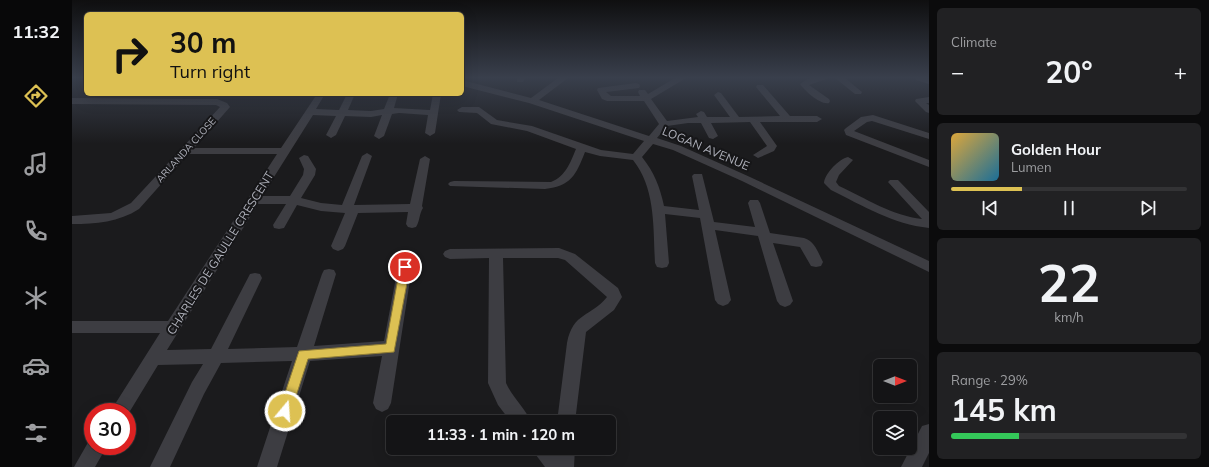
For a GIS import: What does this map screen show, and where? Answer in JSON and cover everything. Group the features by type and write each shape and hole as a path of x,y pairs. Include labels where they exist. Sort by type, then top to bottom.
{"street":[{"name":"CHARLES DE GAULLE CRESCENT","path":"125,403 317,100"},
{"path":"331,135 348,100"},
{"path":"379,136 392,100"},
{"path":"430,132 436,100"},
{"name":"LOGAN AVENUE","path":"527,100 652,139 705,160 929,268"},
{"path":"648,100 664,124"},
{"path":"721,100 736,120"},
{"path":"771,100 788,120"},
{"path":"929,100 919,101 929,110"},
{"name":"ARLANDA CLOSE","path":"72,102 217,102 224,104 223,110 130,210 106,219 72,220"},
{"path":"310,112 376,114 399,110 434,113"},
{"path":"462,110 479,110 494,122 529,128 582,148 600,153 636,157 640,161 653,186 657,199 662,262"},
{"path":"919,114 929,114"},
{"path":"636,157 664,124 679,120 703,117 736,120 817,119"},
{"path":"703,117 712,136"},
{"path":"929,136 873,118 864,119 849,130 850,133 858,137 929,164"},
{"path":"753,120 772,146 770,149 758,155"},
{"path":"454,184 545,186 559,184 570,175 582,148"},
{"path":"185,151 284,151"},
{"path":"338,246 367,156"},
{"path":"279,225 310,175 310,170 304,158"},
{"path":"412,224 417,208 425,159"},
{"path":"848,160 831,176 830,183 835,188 898,218 911,222 929,224"},
{"path":"698,176 723,300"},
{"path":"894,182 929,219"},
{"path":"254,200 294,200 321,207 350,209 417,208"},
{"path":"754,204 784,301"},
{"path":"658,208 804,243 809,248 816,262"},
{"path":"450,254 553,252 565,254 609,288 614,296 612,303 582,325 578,330 574,343 567,415"},
{"path":"496,254 497,383 504,399 517,415"},
{"path":"382,403 390,348 405,267"},
{"path":"267,467 329,274"},
{"path":"160,467 198,388 216,357 255,278"},
{"path":"72,327 174,327"},
{"path":"154,358 304,354 390,348"},
{"path":"911,467 929,433"},
{"path":"84,467 91,455"},
{"path":"549,455 558,467"},
{"path":"564,467 565,455"}],"route":[{"path":"285,411 304,354 390,348 405,267"}]}
